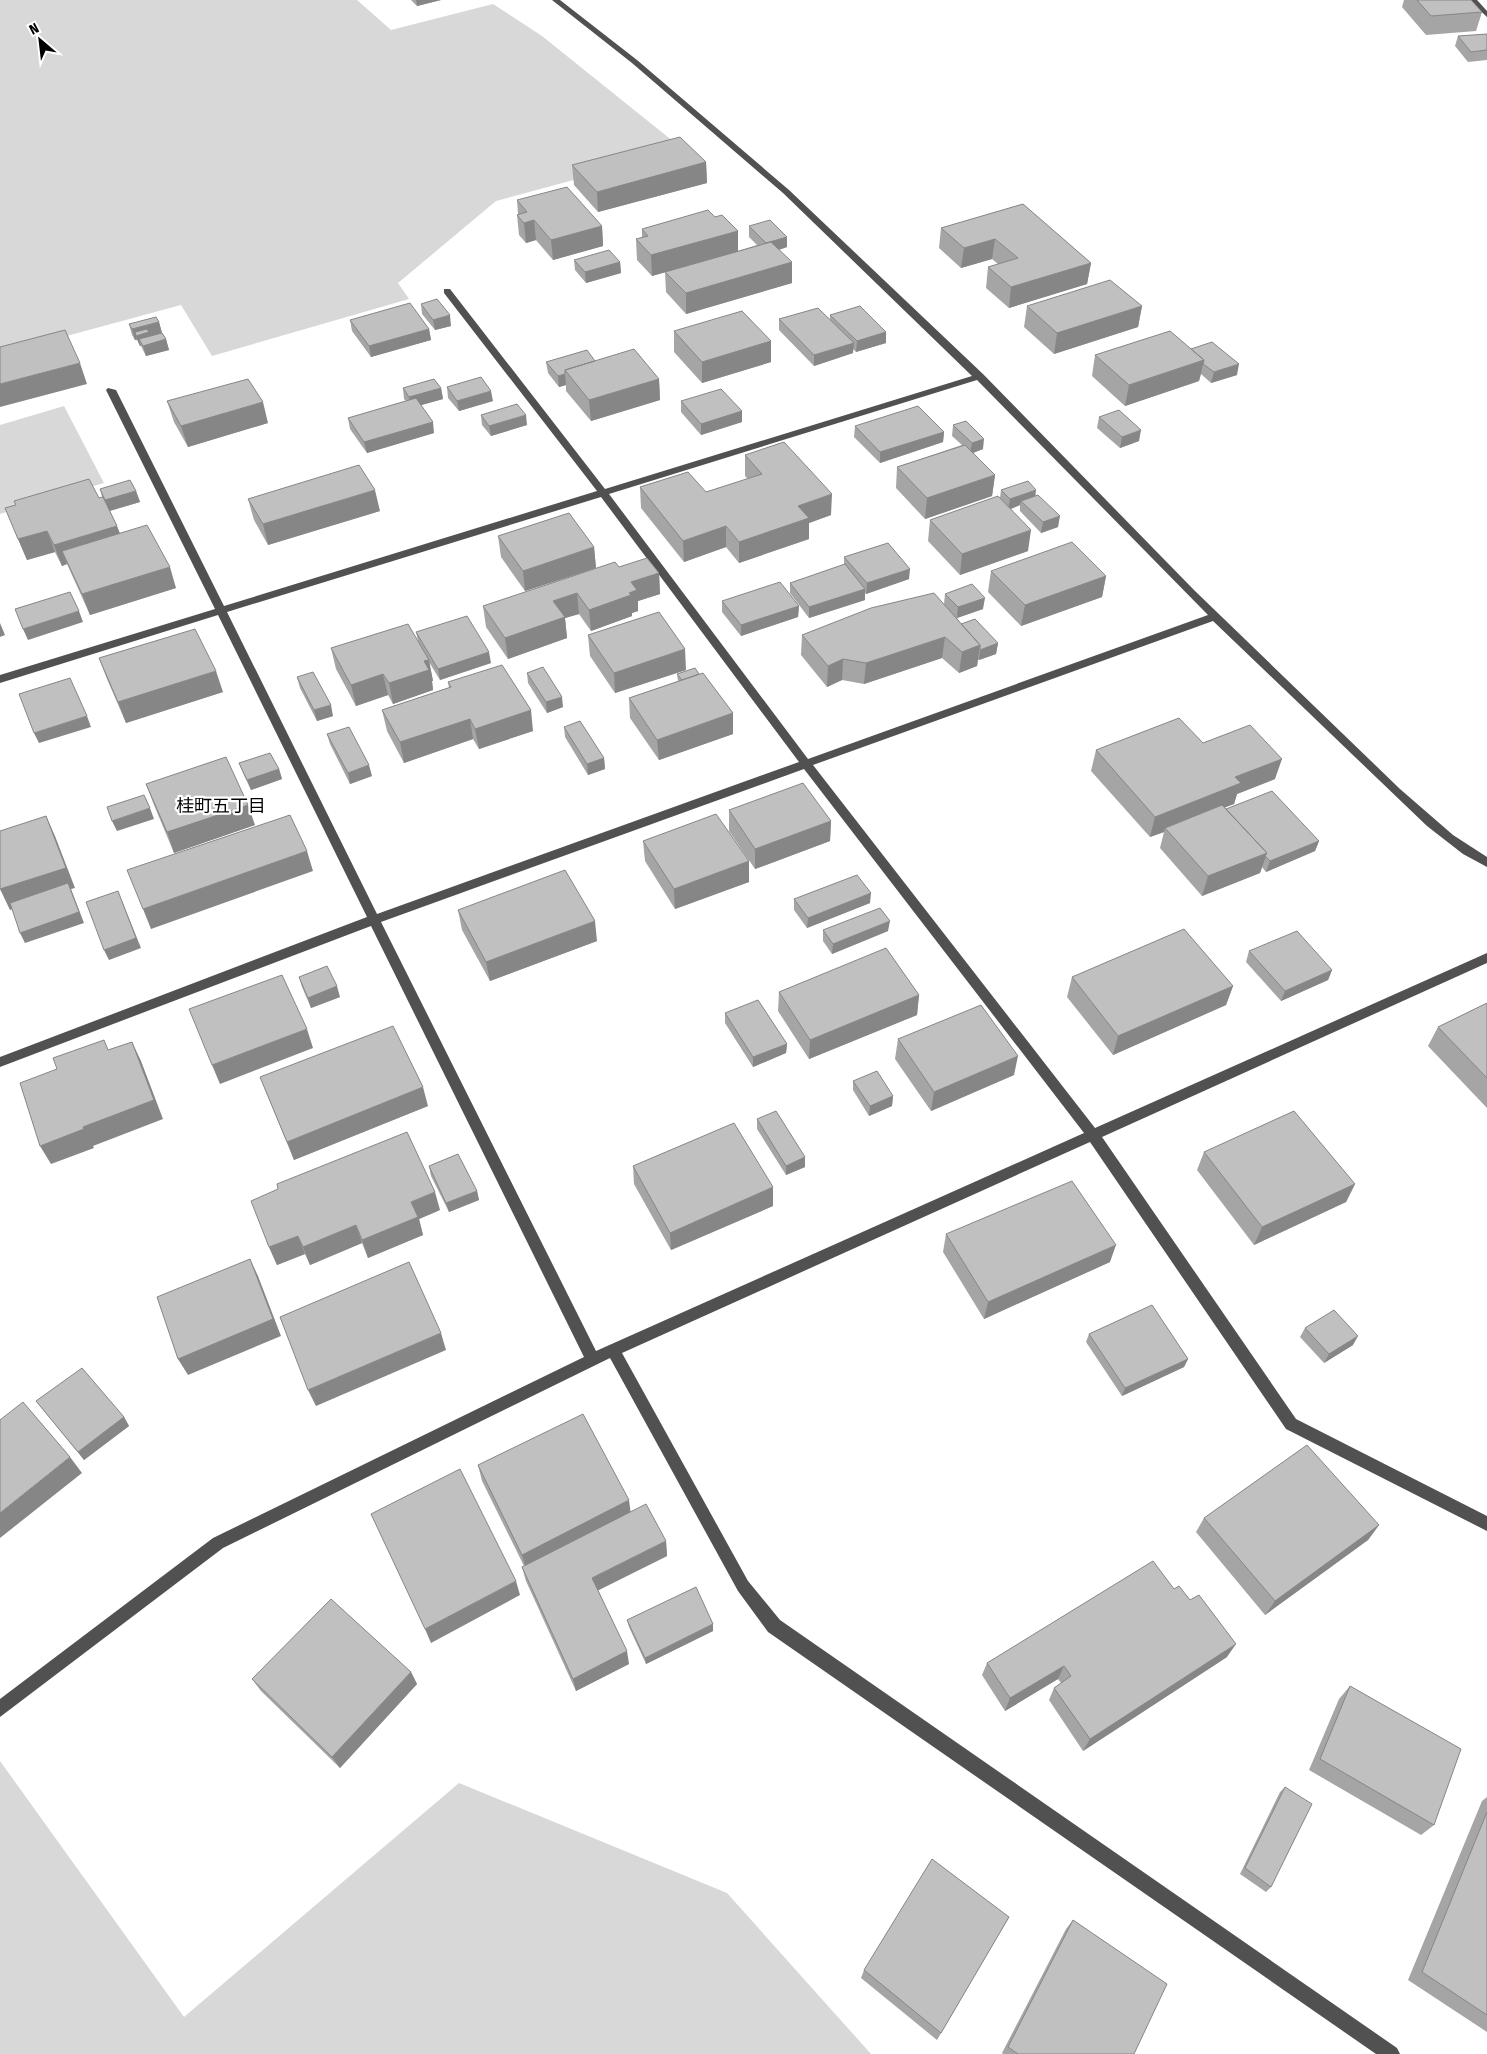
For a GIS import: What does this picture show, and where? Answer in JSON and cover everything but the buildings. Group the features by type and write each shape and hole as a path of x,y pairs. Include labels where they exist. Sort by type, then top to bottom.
{"street":[{"path":"556,0 679,97 786,191 980,376 1213,617 1397,792 1462,849 1487,863"},
{"path":"1473,0 1487,15"},
{"path":"447,291 603,493 806,764 1092,1135 1291,1424 1487,1524"},
{"path":"0,679 980,376"},
{"path":"111,390 593,1360"},
{"path":"0,1062 373,920 1213,617"},
{"path":"0,1709 218,1543 613,1350 1487,958"},
{"path":"613,1350 743,1586 774,1626 1391,2054"}],"shaded area":[{"path":"0,0 357,0 391,30 493,4 542,36 684,150 496,201 398,283 409,299 212,356 181,305 0,354"},
{"path":"64,406 104,483 0,514 0,425"},
{"path":"0,1761 184,2017 459,1783 727,1893 871,2054 0,2054"}],"district":[{"name":"桂町五丁目","path":"221,806"}]}
